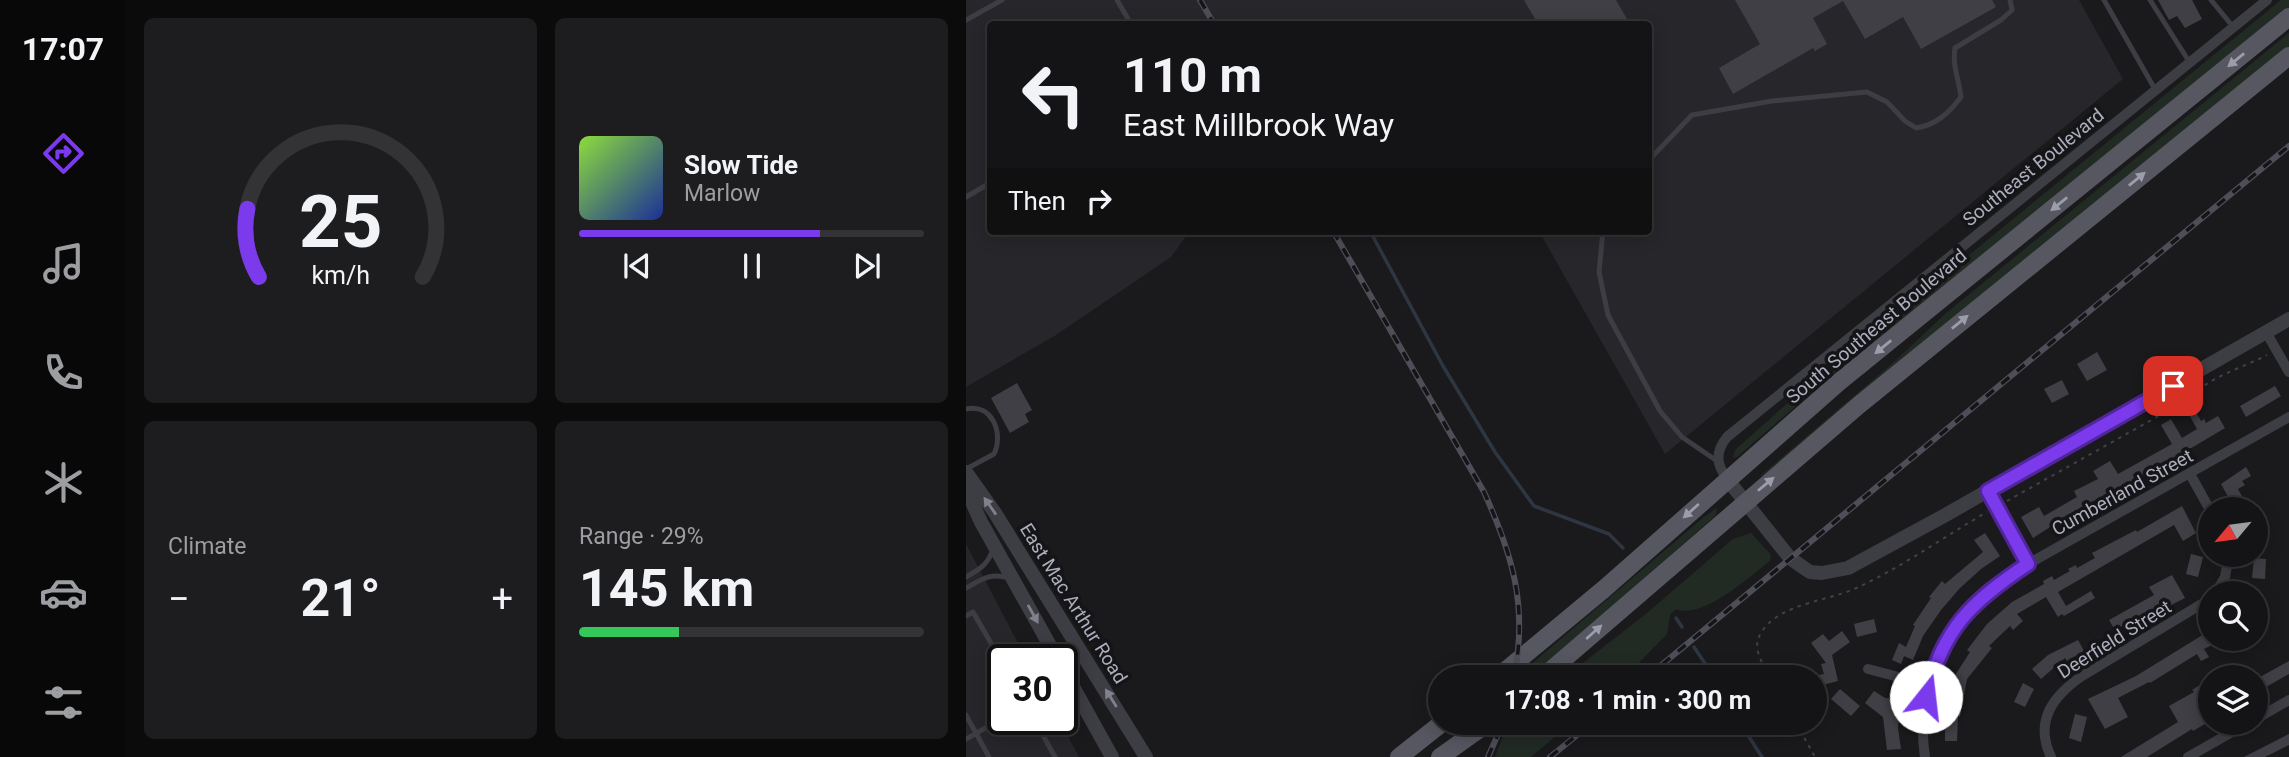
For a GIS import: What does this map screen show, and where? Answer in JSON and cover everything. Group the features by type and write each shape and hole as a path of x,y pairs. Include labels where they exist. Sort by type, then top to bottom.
{"main road":[{"name":"South Southeast Boulevard","path":"1512,665 1604,589 1839,382 2289,17"},
{"path":"1557,665 1859,405 2289,56"},
{"path":"1399,757 1428,734"},
{"path":"1440,757 1471,735"}],"street":[{"name":"Southeast Boulevard","path":"1717,461 1721,444 1727,436 2267,0"},
{"path":"1717,461 1744,502 1790,558 1811,572 1822,573 1848,568 2289,319"},
{"path":"2266,332 2289,372"},
{"name":"Cumberland Street","path":"1925,757 1924,718 1929,685 1942,648 1965,614 2000,583 2028,564 2289,416"},
{"name":"East Mac Arthur Road","path":"966,471 995,513 1146,757"},
{"path":"2190,474 2203,497"},
{"name":"East Mac Arthur Road","path":"966,489 993,545 1049,644"},
{"path":"1988,491 2028,564"},
{"name":"Deerfield Street","path":"2051,757 2044,728 2051,705 2063,690 2198,606"},
{"path":"1868,669 1929,685"},
{"path":"1078,696 1112,757"},
{"path":"2268,712 2289,700"},
{"path":"2188,757 2227,735"}],"lane":[{"path":"966,20 1002,0"},
{"path":"1117,0 1128,21"},
{"path":"1652,157 1692,115 1772,102 1867,92 1887,102 1905,121 1916,128 1928,126 1951,110 1961,97 1959,81 1952,63 1955,48 2001,20 2012,10 2010,0"},
{"path":"2104,0 2156,91"},
{"path":"2150,0 2190,63"},
{"path":"2211,0 2234,28"},
{"path":"966,197 987,185"},
{"path":"1603,235 1599,272 1608,315 1660,411 1682,437 1717,461"},
{"path":"966,409 974,407 985,411 995,425 999,439 994,453 966,471"},
{"path":"966,577 986,564 993,545"},
{"path":"966,588 996,575 1015,583"},
{"path":"966,616 974,612 992,644"},
{"path":"966,715 989,757"},
{"path":"966,738 987,727"},
{"path":"1043,735 1055,757"}],"path":[{"path":"1803,735 1815,757"}],"shaded area":[{"path":"966,0 2079,0 2123,79 1665,454 1541,235 1652,235 1652,21 987,21 987,235 1187,235 1171,257 1056,335 966,387"},
{"path":"2281,0 2289,0 2289,9 1887,334 1855,355 1733,458 1735,450 1782,408"},
{"path":"2289,33 2289,49 1774,470 1759,477 1894,362 1945,314"},
{"path":"1717,508 1716,515 1546,665 1530,665"},
{"path":"1751,533 1771,555 1770,561 1712,603 1687,611 1676,609 1670,615 1667,634 1637,665 1580,665 1647,613 1733,539"},
{"path":"966,544 1019,644 987,644 987,735 1067,735 1079,757 966,757"},
{"path":"1503,735 1557,735 1531,757 1495,757"}],"building":[{"path":"1524,0 1616,0 1628,21 1536,21"},
{"path":"1735,0 1992,0 1996,7 1921,49 1903,17 1865,39 1843,1 1813,18 1827,44 1815,51 1813,48 1733,94 1719,68 1760,44"},
{"path":"2158,0 2192,0 2202,19 2185,28 2177,16 2169,20"},
{"path":"2097,352 2107,370 2087,381 2077,364"},
{"path":"2062,380 2069,394 2052,403 2044,389"},
{"path":"1017,383 1032,410 1025,414 1029,422 1010,433 991,398"},
{"path":"2275,386 2281,396 2246,417 2240,406"},
{"path":"2194,408 2201,421 2204,419 2206,423 2218,416 2225,428 2075,511 2033,538 2021,517 2039,507 2044,516 2077,497 2074,491 2098,479 2093,471 2110,461 2118,474 2172,444 2161,425 2171,419 2182,438 2197,429 2187,411"},
{"path":"2246,467 2251,476 2242,481 2245,485 2238,489 2242,497 2228,497 2221,484"},
{"path":"2182,506 2196,533 2183,541 2174,525 2058,592 2066,606 2091,591 2095,598 2064,616 2062,614 2058,617 2046,597 2017,614 2023,621 2013,630 2010,626 1989,646 1992,648 1967,679 1960,717 1958,716 1957,741 1945,741 1952,680 1970,652 1967,650 1987,624 2012,602 2044,584 2043,581 2052,576 2054,580 2076,565 2077,568 2095,558 2092,553 2136,530 2137,532"},
{"path":"1985,533 2000,556 1959,589 1941,610 1923,636 1913,660 1904,656 1901,664 1892,660 1899,643 1906,647 1915,626 1913,625 1942,581 1945,584 1983,552 1974,540"},
{"path":"2191,554 2198,556 2198,567 2200,567 2198,577 2186,574"},
{"path":"2253,567 2266,567 2265,579 2252,578"},
{"path":"2172,575 2185,598 2167,607 2165,604 2115,630 2109,620 2154,595 2149,587"},
{"path":"1874,619 1877,632 1857,637 1854,624"},
{"path":"1842,631 1850,642 1832,655 1838,681 1827,684 1827,665 1821,665 1826,663 1811,643 1823,634 1829,641"},
{"path":"2198,638 2198,651 2205,651 2209,657 2201,661 2197,654 2150,683 2118,698 2128,717 2105,729 2088,699 2136,676"},
{"path":"2078,640 2084,651 2067,661 2065,658 2041,679 2032,669 2048,655"},
{"path":"2289,661 2289,674 2268,686 2268,673"},
{"path":"2023,683 2034,689 2025,707 2014,702"},
{"path":"2198,686 2198,728 2193,731 2192,729 2147,757 2121,757 2178,722 2169,706 2194,692 2192,690"},
{"path":"1840,689 1860,706 1851,716 1831,699"},
{"path":"1874,691 1885,698 1900,699 1898,728 1901,749 1887,750 1883,717 1865,703"},
{"path":"2075,714 2087,717 2081,742 2069,738"},
{"path":"2289,734 2289,745 2265,757 2244,757"}],"waterway":[{"path":"1372,235 1443,366 1495,452 1534,506 1609,534 1623,548"},
{"path":"1676,618 1682,627"},
{"path":"1694,647 1706,665"},
{"path":"1748,735 1762,757"}],"railway":[{"path":"1200,0 1212,21"},
{"path":"1662,665 2289,146"},
{"path":"1335,235 1484,492 1494,515 1515,582 1519,628 1516,665"},
{"path":"1488,757 1498,735"},
{"path":"1550,757 1577,735"}],"route":[{"path":"1926,697 1942,648 1965,614 2000,583 2028,564 1988,491 2173,386"}]}
